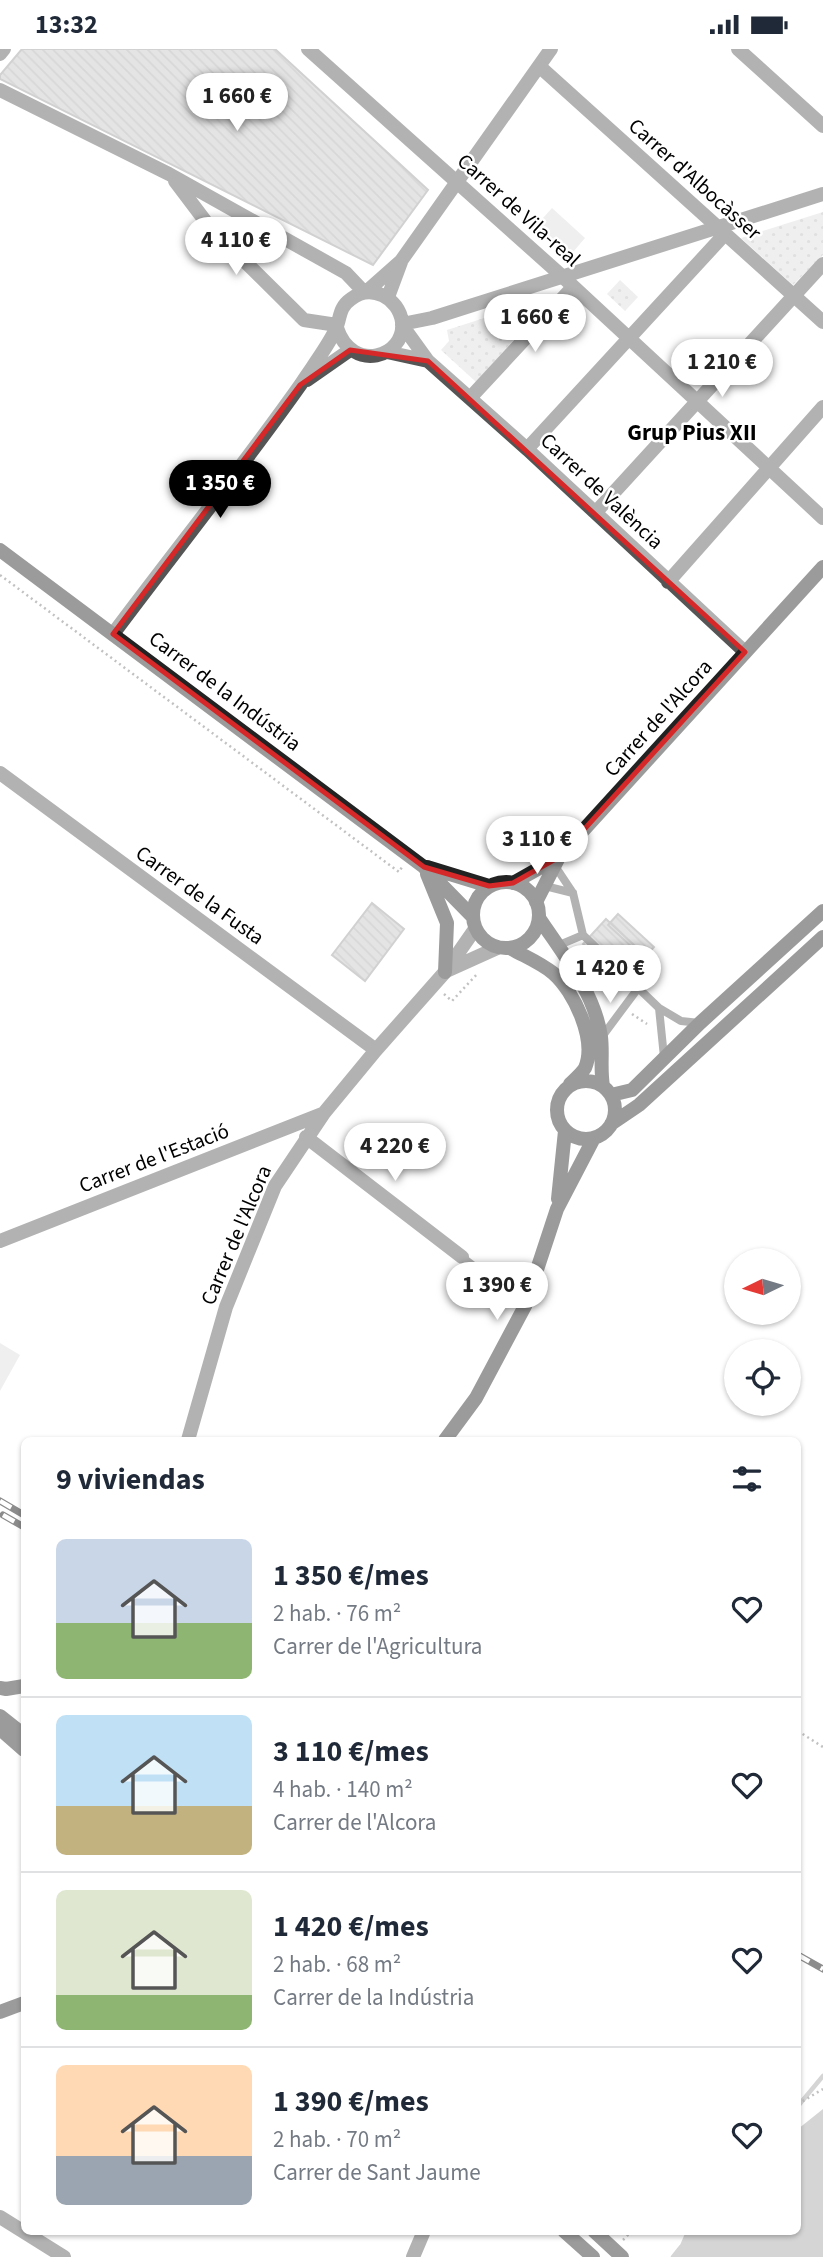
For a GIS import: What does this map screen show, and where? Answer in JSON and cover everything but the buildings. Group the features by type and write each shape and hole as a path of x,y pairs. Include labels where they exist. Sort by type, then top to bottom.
{"street":[{"path":"0,54 4,49"},
{"name":"Carrer de Vila-real","path":"308,49 568,282 823,518"},
{"path":"113,634 300,384 337,326 339,314 345,304 353,296 365,292 401,261 551,49"},
{"path":"738,49 823,126"},
{"name":"Carrer d'Albocàsser","path":"539,66 823,322"},
{"path":"0,90 169,174 346,273 365,292 388,297 398,309 402,324 398,341 387,352 368,357 350,351 341,340 337,326"},
{"path":"169,174 209,226 304,320 337,326"},
{"path":"402,324 568,282 823,194"},
{"path":"527,449 721,231"},
{"path":"388,297 401,261"},
{"path":"596,512 823,264"},
{"path":"470,398 568,282"},
{"name":"Carrer de València","path":"402,324 428,361 596,512 746,653"},
{"path":"300,384 350,351"},
{"name":"Carrer de València","path":"387,352 428,361"},
{"path":"668,582 823,407"},
{"name":"Carrer de la Indústria","path":"0,550 424,867 474,923"},
{"name":"Carrer de l'Alcora","path":"513,883 557,862 823,567"},
{"name":"Carrer de la Fusta","path":"0,773 376,1050"},
{"path":"536,902 557,862"},
{"name":"Carrer de la Indústria","path":"424,867 489,886"},
{"name":"Carrer de la Indústria","path":"424,867 447,923 445,972"},
{"path":"447,1437 476,1398 525,1306 557,1209 594,1138 607,1130 611,1123 615,1104 600,1071 601,1038 593,1006 584,987 539,918 536,902 524,887 513,883 489,886 478,897 474,923 485,941 553,973 578,1008 588,1041 585,1067 559,1097 556,1106 565,1131 579,1138 594,1138"},
{"path":"570,1084 587,1080 607,1090 632,1090 700,1023 823,911"},
{"path":"504,948 530,938 539,918"},
{"name":"Carrer de l'Alcora","path":"189,1437 226,1307 275,1186 324,1114 445,972 474,923"},
{"path":"611,1123 639,1105 823,937"},
{"name":"Carrer de l'Alcora","path":"445,972 504,948"},
{"name":"Carrer de l'Estació","path":"0,1241 324,1114"},
{"path":"557,1209 565,1131"},
{"path":"306,1137 462,1257"},
{"path":"0,1688 21,1686"},
{"path":"0,1716 21,1733"},
{"path":"0,1729 21,1746"},
{"path":"0,1744 21,1756"},
{"path":"0,2012 21,2004"},
{"path":"0,2217 21,2230"},
{"path":"29,2235 64,2257"},
{"path":"413,2257 423,2235"},
{"path":"568,2235 593,2257"},
{"path":"598,2235 622,2257"}],"lane":[{"path":"557,862 573,893 583,935 659,1008 681,1021 700,1023"},
{"path":"545,886 573,893"},
{"path":"557,946 583,935"},
{"path":"601,1038 639,987"},
{"path":"659,1008 664,1059"},
{"path":"462,1257 525,1306"}],"path":[{"path":"0,575 398,871 410,856"},
{"path":"434,985 452,1001 485,966"},
{"path":"584,987 597,980 624,1007 662,1033"},
{"path":"801,1733 823,1747"},
{"path":"801,2102 823,2089"}],"highlighted area":[{"path":"350,350 428,361 745,652 559,857 513,883 489,886 424,867 113,634 300,385"}],"shaded area":[{"path":"552,208 585,238 568,258 534,228"},
{"path":"823,212 823,255 793,285 741,238"},
{"path":"620,280 638,297 625,311 607,294"},
{"path":"553,296 476,382 441,350 449,341 447,330"},
{"path":"0,1343 20,1355 0,1391"},
{"path":"823,2109 823,2257 675,2257 684,2235 801,2235 801,2127"}],"waterway":[{"path":"801,2102 823,2076"},
{"path":"673,2257 681,2247"}],"railway":[{"path":"0,1501 21,1513"},
{"path":"3,1515 21,1525"},
{"path":"801,1957 823,1969"}],"district":[{"name":"Grup Pius XII","path":"692,432"}]}
